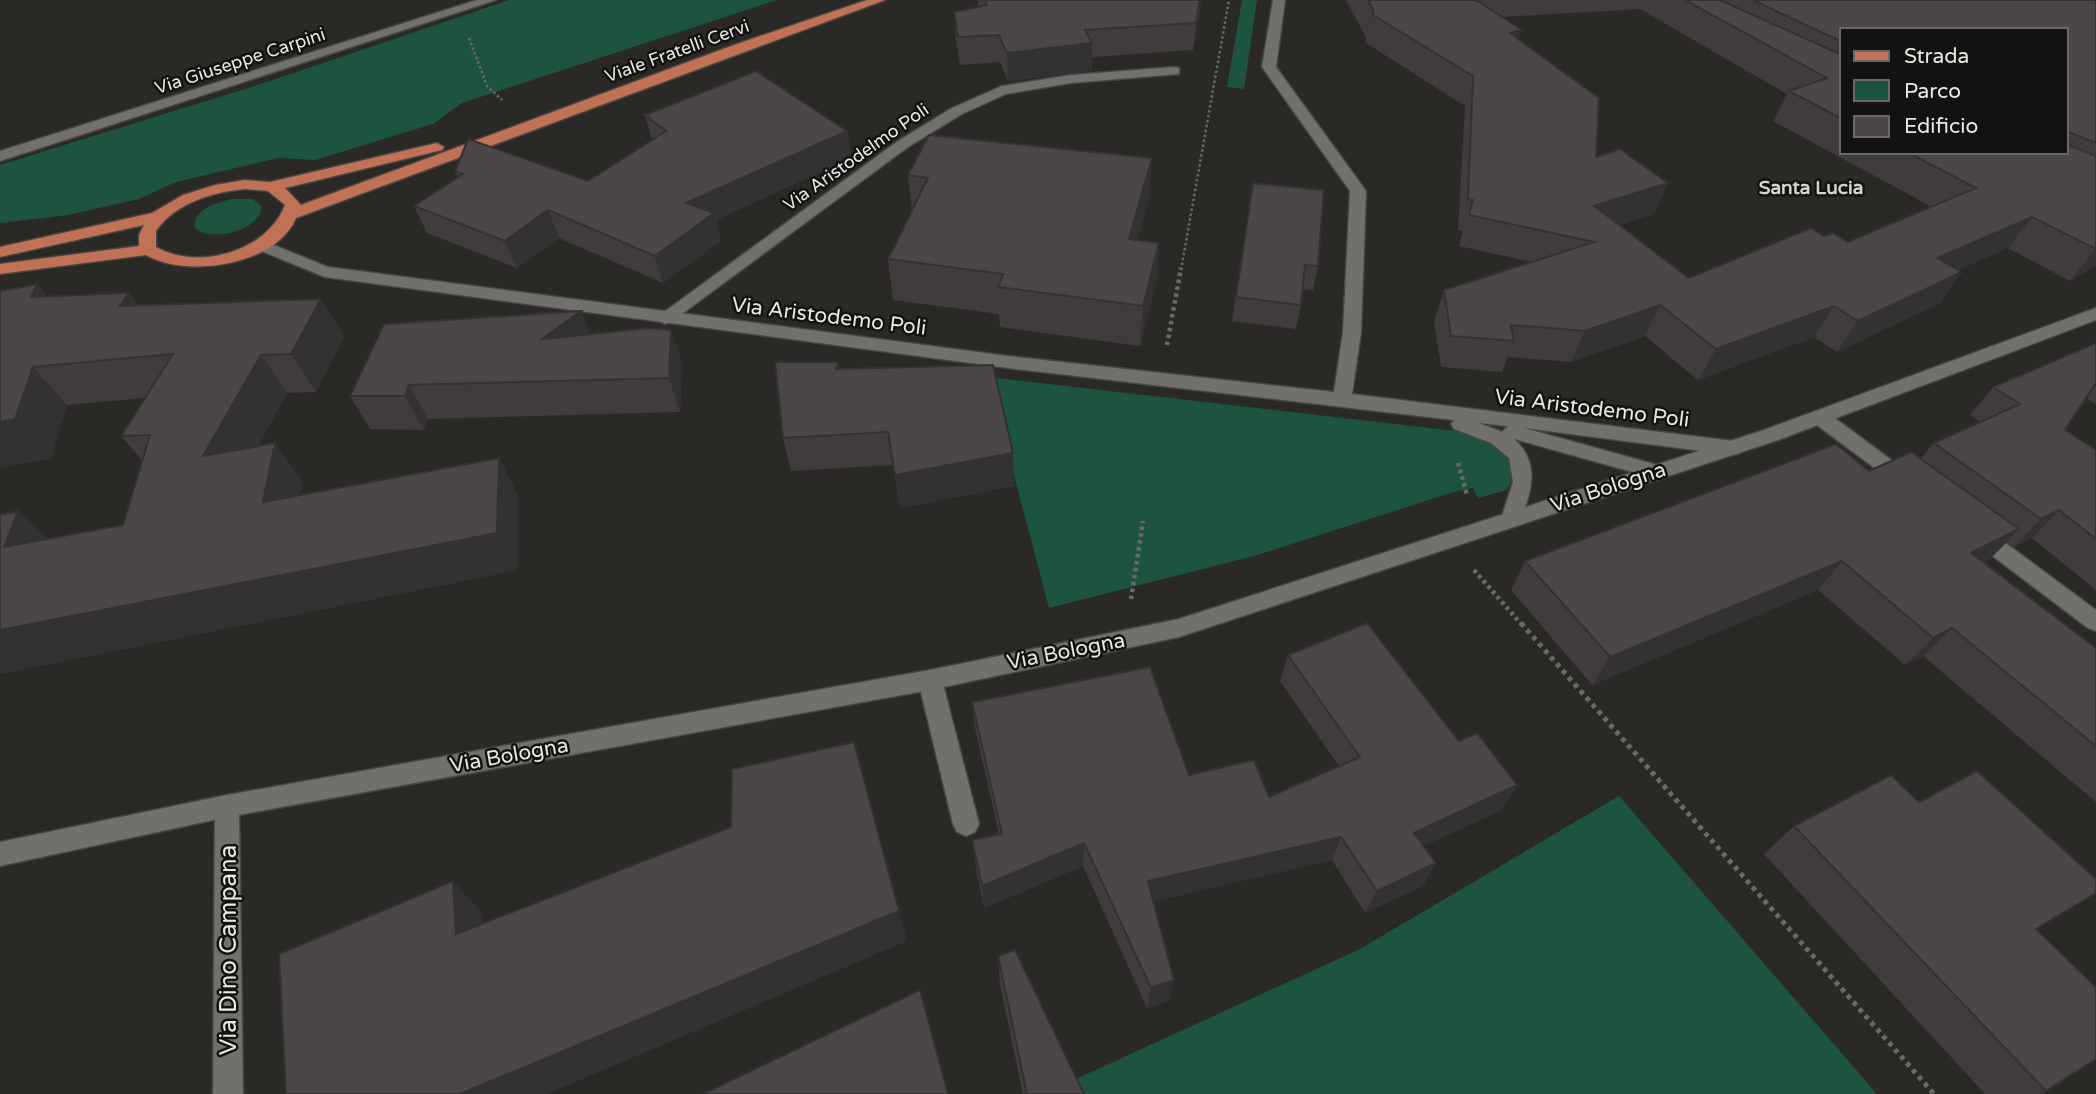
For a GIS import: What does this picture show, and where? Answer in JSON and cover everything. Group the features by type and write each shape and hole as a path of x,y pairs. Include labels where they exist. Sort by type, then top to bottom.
{"main road":[{"name":"Viale Fratelli Cervi","path":"528,125 878,0"},
{"path":"149,250 146,237 148,230 161,216 188,199 222,188 270,187 528,125"},
{"path":"292,214 528,125"},
{"path":"0,269 149,250 166,260 195,263 228,258 260,245 281,230 292,214 289,197 270,187"},
{"path":"0,252 161,216"}],"street":[{"name":"Via Giuseppe Carpini","path":"0,156 491,0"},
{"path":"1279,0 1269,67 1358,191 1352,332 1342,399"},
{"name":"Via Aristodelmo Poli","path":"665,318 903,144 957,111 1002,90 1071,79 1174,71"},
{"name":"Via Aristodemo Poli","path":"260,245 325,272 665,318 1399,407 1448,417 1654,471"},
{"name":"Via Bologna","path":"0,854 227,806 930,680 1179,628 1821,418 2096,314"},
{"name":"Via Aristodemo Poli","path":"1448,417 1733,448"},
{"name":"Via Aristodemo Poli","path":"1448,417 1496,436 1518,456 1525,484 1511,519"},
{"path":"1821,418 1923,493"},
{"path":"1955,517 2096,622"},
{"path":"930,680 965,824"},
{"name":"Via Dino Campana","path":"227,806 228,1094"}],"path":[{"path":"1160,380 1229,0"},
{"path":"459,11 487,86 528,125"},
{"path":"1448,417 1467,497 1489,526"},
{"path":"1128,639 1135,565 1143,521"},
{"path":"1448,540 1934,1094"}],"green space":[{"path":"509,0 777,0 462,103 433,124 315,160 278,158 176,182 139,199 68,215 0,223 0,165 264,83"},
{"path":"1242,0 1257,0 1244,89 1227,87"},
{"path":"233,199 253,199 262,207 253,223 223,234 212,234 195,228 195,221 202,211 214,204"},
{"path":"988,377 1464,432 1480,437 1504,451 1510,458 1514,474 1507,490 1478,498 1473,488 1457,491 1254,556 1049,608"},
{"path":"1619,796 1877,1094 1083,1094 1076,1079 1360,949"}],"building":[{"path":"985,0 1200,0 1196,23 1085,30 1092,43 1007,53 999,35 958,37 954,12 987,5"},
{"path":"1368,0 1476,0 1522,30 1510,33 1599,98 1596,157 1620,149 1668,183 1594,206 1689,278 1811,228 1824,236 1833,233 1848,242 1976,188 1911,154 2068,154 2068,145 2096,156 2096,249 2032,217 1937,258 1962,272 1858,321 1834,306 1716,349 1660,305 1585,331 1511,325 1514,341 1451,336 1444,290 1594,242 1469,215 1473,200 1468,199 1473,76 1373,15"},
{"path":"1685,0 1720,0 1840,54 1840,118 1789,91 1827,78"},
{"path":"1753,0 2096,0 2096,143 2068,132 2068,28 1840,28 1840,41"},
{"path":"756,71 847,131 686,203 714,213 655,256 548,210 505,241 414,206 463,174 455,171 468,139 588,181 666,131 645,115"},
{"path":"929,135 1152,158 1129,239 1159,243 1143,306 998,287 1003,274 888,259 928,178 908,175"},
{"path":"1253,183 1324,190 1318,266 1305,265 1301,305 1236,297"},
{"path":"37,284 31,297 129,293 120,306 321,299 291,354 261,355 203,456 275,443 263,502 499,458 497,533 0,630 0,515 18,511 4,547 123,525 150,435 121,436 173,354 33,367 15,419 0,422 0,291"},
{"path":"581,311 542,339 649,328 671,330 669,378 409,385 405,396 350,396 384,324"},
{"path":"2096,343 2096,383 2065,430 2096,450 2096,539 2059,510 2041,519 1934,443 2020,404 1993,387"},
{"path":"775,362 838,362 836,369 993,365 1013,453 895,475 888,432 783,438"},
{"path":"1836,444 1869,471 1911,452 2019,529 1971,553 2096,648 2096,746 1952,628 1933,638 1842,561 1610,657 1525,561"},
{"path":"1367,623 1459,741 1477,733 1517,785 1414,833 1436,863 1377,891 1341,837 1148,881 1174,980 1151,988 1084,843 982,886 972,840 1002,834 972,702 1150,667 1189,775 1254,760 1269,797 1360,757 1288,655"},
{"path":"854,742 899,911 460,1094 286,1094 279,954 453,881 456,934 731,827 732,769"},
{"path":"1977,771 2096,879 2096,893 2036,929 2096,987 2096,1059 2046,1091 1794,826 1891,775 1919,802"},
{"path":"1015,950 1084,1094 1027,1094 998,956"},
{"path":"920,990 948,1094 703,1094"}],"district":[{"name":"Santa Lucia","path":"1811,187"}]}
